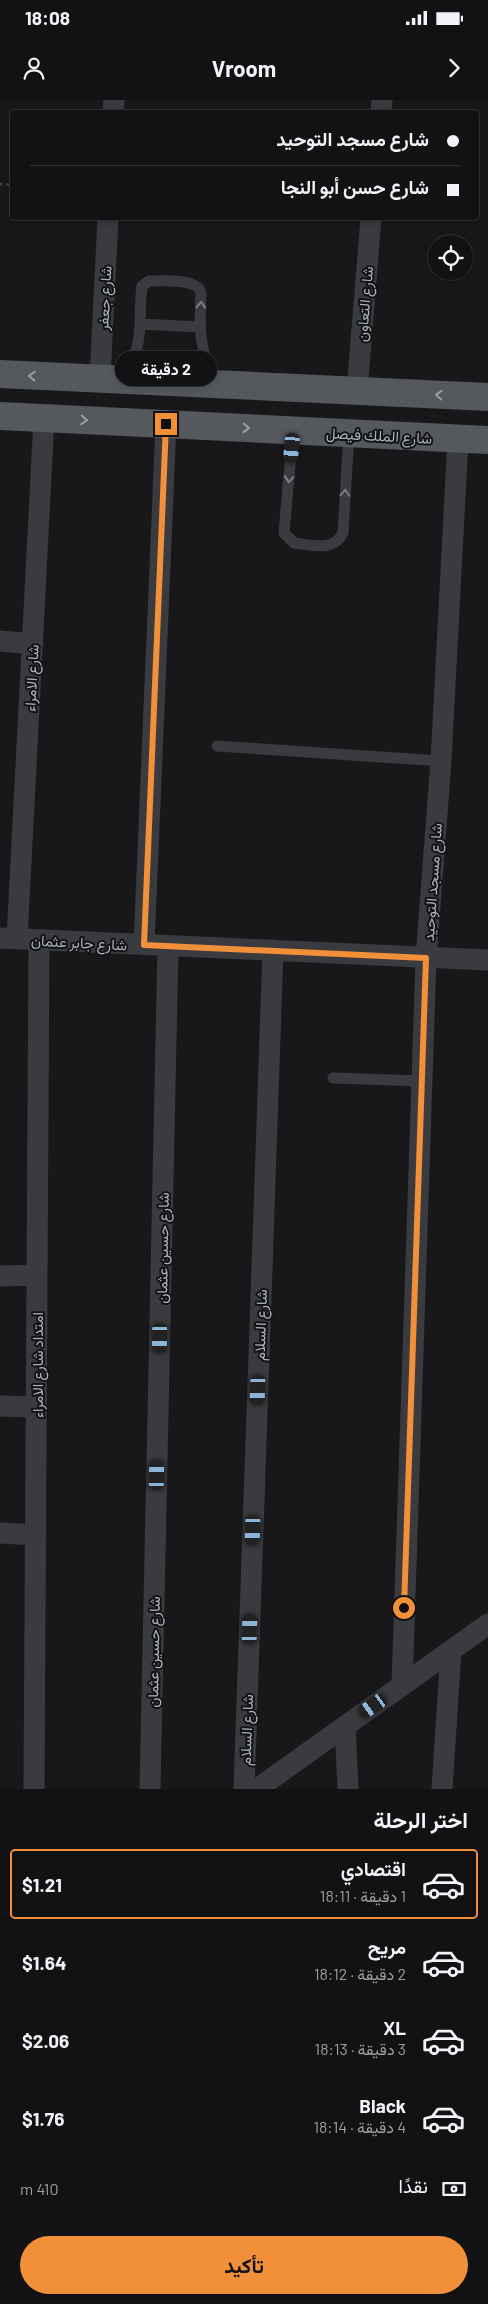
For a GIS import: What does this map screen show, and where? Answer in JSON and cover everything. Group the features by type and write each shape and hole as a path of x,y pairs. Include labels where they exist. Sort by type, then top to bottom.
{"main road":[{"path":"0,374 488,397"},
{"name":"شارع الملك فيصل","path":"0,416 488,440"}],"street":[{"name":"شارع جعفر","path":"108,220 108,379"},
{"name":"شارع التعاون","path":"357,391 371,220"},
{"name":"شارع الامراء","path":"8,938 33,644 44,418"},
{"path":"144,945 166,424"},
{"name":"شارع مسجد التوحيد","path":"402,1686 426,958 441,761 458,439"},
{"path":"0,641 33,644"},
{"name":"شارع جابر عثمان","path":"8,938 488,960"},
{"name":"امتداد شارع الامراء","path":"34,1789 39,940"},
{"name":"شارع حسين عثمان","path":"150,1789 168,946"},
{"name":"شارع السلام","path":"244,1789 273,950"},
{"path":"0,1276 37,1276"},
{"path":"0,1406 36,1407"},
{"path":"0,1533 36,1535"},
{"path":"257,1789 488,1624"},
{"path":"442,1789 451,1651"},
{"path":"345,1726 348,1789"}],"lane":[{"path":"108,379 127,369 135,356 140,342 142,290 145,283 149,281 184,282 193,283 200,288 199,327 204,358 218,384"},
{"path":"140,324 199,327"},
{"path":"293,431 284,533 294,543 325,546 336,542 343,533 349,434"},
{"path":"217,746 441,761"},
{"path":"333,1078 422,1081"}],"route":[{"path":"166,424 144,945 426,958 404,1608"}]}
